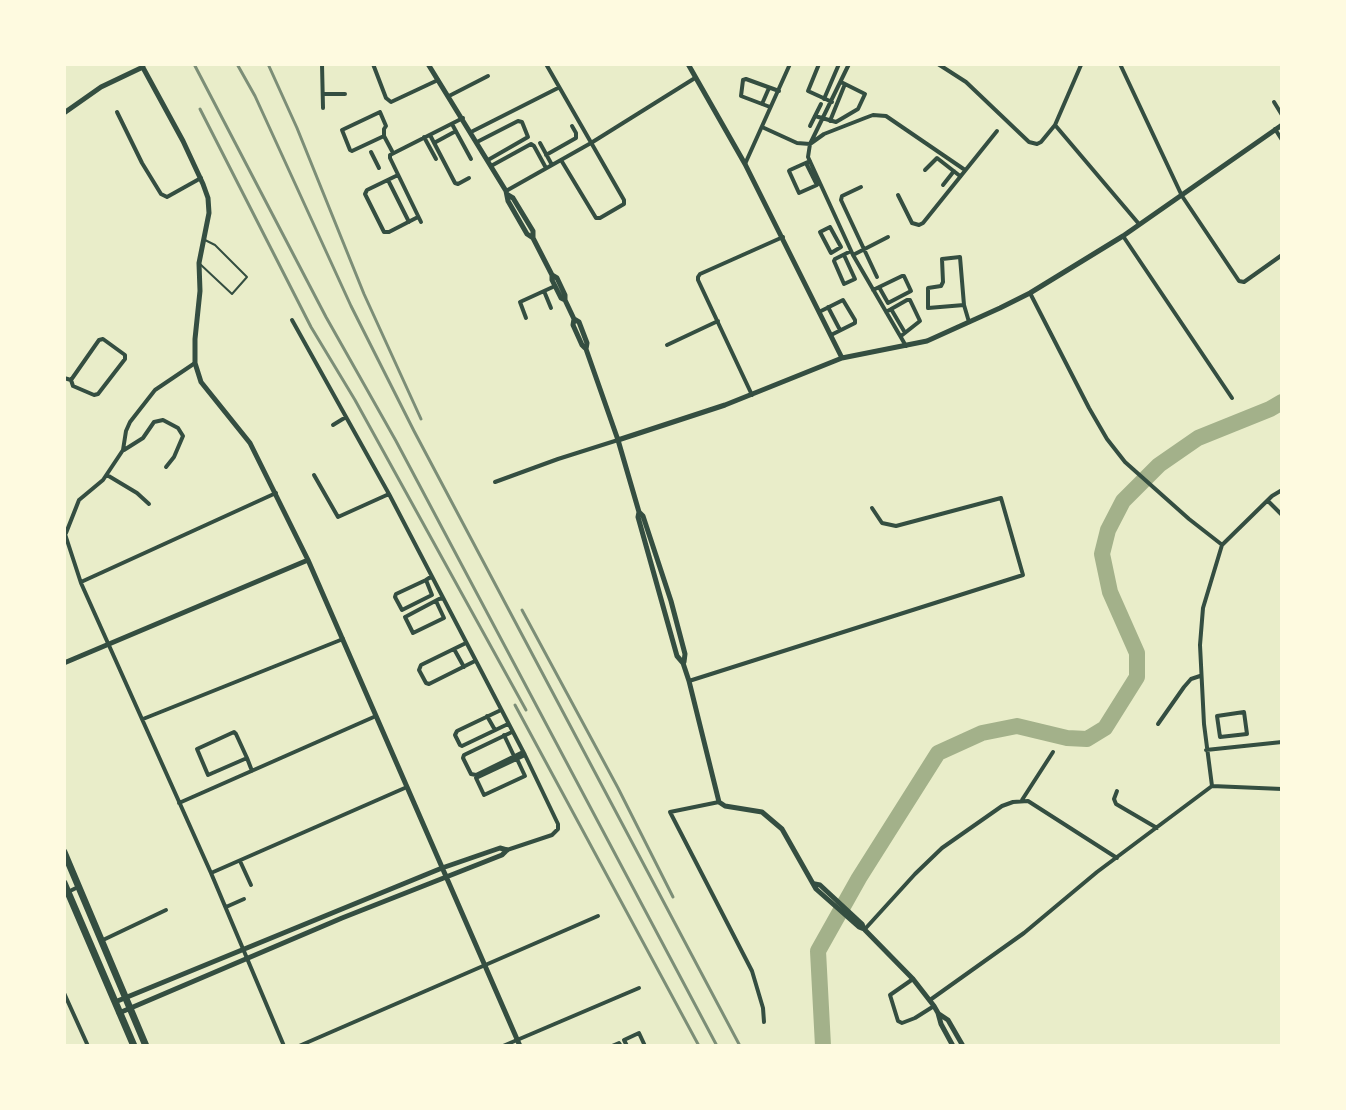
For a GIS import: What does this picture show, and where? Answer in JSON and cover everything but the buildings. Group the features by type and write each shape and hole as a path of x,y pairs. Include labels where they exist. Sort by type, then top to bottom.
{"main road":[{"path":"64,852 146,1046"},
{"path":"64,883 134,1046"}],"street":[{"path":"322,64 323,108"},
{"path":"373,64 386,98 391,102 438,80"},
{"path":"428,64 533,231 533,238 552,280 565,300"},
{"path":"546,64 623,205 598,219 561,160"},
{"path":"688,64 745,164 842,358"},
{"path":"745,164 790,64"},
{"path":"819,64 808,91 833,104"},
{"path":"810,126 839,64 848,65 826,120 807,153 817,181 873,290 884,302 890,303 911,291 902,276 873,290"},
{"path":"938,64 966,82 1033,143 1041,142 1055,125 1081,65"},
{"path":"1120,64 1182,196 1241,282 1282,255"},
{"path":"64,113 101,87 142,66 201,178 209,213 199,263 200,291 195,339 195,363 201,382 250,443 276,493 343,639 518,1043"},
{"path":"449,96 488,76"},
{"path":"507,193 695,78"},
{"path":"771,107 741,96 743,80 779,91"},
{"path":"815,116 838,121 856,110 865,95 843,83"},
{"path":"471,132 559,87"},
{"path":"762,104 769,87"},
{"path":"323,94 345,94"},
{"path":"1274,102 1282,115"},
{"path":"117,112 161,194 167,197 201,178"},
{"path":"384,136 352,151 341,131 380,112 386,126 384,136 398,175 419,220 384,232 365,191 398,175"},
{"path":"762,127 797,143 810,144 824,134 873,115 886,116 965,170"},
{"path":"371,152 378,166 392,155 463,118"},
{"path":"477,142 518,121 522,122 528,133 527,138 489,163"},
{"path":"452,124 471,159"},
{"path":"1055,125 1139,224"},
{"path":"495,482 752,395 842,358 927,341 969,322 1030,293 1123,236 1282,125"},
{"path":"546,155 576,138 572,126"},
{"path":"1275,129 1282,140"},
{"path":"434,143 456,131"},
{"path":"898,195 912,223 923,223 997,131"},
{"path":"427,136 434,143 455,183 469,178"},
{"path":"427,136 436,159"},
{"path":"540,143 549,167"},
{"path":"489,163 531,144 549,167"},
{"path":"925,170 937,158 960,176"},
{"path":"808,162 789,172 799,193 816,186 817,181"},
{"path":"943,185 954,171"},
{"path":"388,180 409,222"},
{"path":"861,187 841,197 841,200 877,277"},
{"path":"836,220 848,215"},
{"path":"831,227 839,244 841,248 830,253 820,231 831,227"},
{"path":"1123,236 1232,398"},
{"path":"752,395 698,277 783,237"},
{"path":"844,255 855,279 844,284 833,263 835,259 844,255 864,249 888,237"},
{"path":"839,244 846,241"},
{"path":"964,305 928,308 928,288 942,285 941,260 944,258 960,257 964,305 969,322"},
{"path":"552,275 557,278 587,343 586,349 639,512 643,516 671,601 685,654 683,663 719,802 725,806 762,812 782,829 816,886 862,927 932,1003 953,1046"},
{"path":"526,318 520,302 555,286"},
{"path":"879,287 906,346"},
{"path":"544,291 551,308"},
{"path":"1030,293 1098,426 1125,462 1222,545"},
{"path":"819,312 844,300 855,320 855,323 831,335"},
{"path":"888,311 910,300 920,321 903,334"},
{"path":"828,307 840,331"},
{"path":"119,1013 324,925 555,833 558,824 389,494 292,320"},
{"path":"667,345 718,321"},
{"path":"103,339 125,355 98,394 73,386 71,380 99,340 103,339"},
{"path":"195,363 155,390 130,422 123,450 107,475 79,500 65,534 66,551 226,907 284,1046"},
{"path":"64,378 71,380"},
{"path":"333,425 346,417"},
{"path":"123,450 143,438 154,422 163,420 180,430 183,436 166,467"},
{"path":"107,475 149,504"},
{"path":"314,475 338,517 389,494"},
{"path":"1212,786 1206,750 1201,675 1203,608 1222,545 1282,490"},
{"path":"81,583 276,493"},
{"path":"689,681 1023,575 1001,498 896,526 882,523 872,508"},
{"path":"1268,501 1282,515"},
{"path":"64,663 308,560"},
{"path":"426,580 432,595 402,610 396,594 432,577"},
{"path":"436,601 444,618 413,633 405,617 436,601 443,598"},
{"path":"143,719 343,639"},
{"path":"466,643 421,665 419,670 426,683 476,661"},
{"path":"454,649 464,667"},
{"path":"1158,724 1187,683 1201,675"},
{"path":"501,710 455,733 460,745 508,724"},
{"path":"1244,712 1247,734 1220,737 1217,723 1218,716 1244,712"},
{"path":"179,803 376,716"},
{"path":"487,716 495,730"},
{"path":"1204,724 1217,723"},
{"path":"247,758 207,774 197,749 231,732 236,734 247,758 252,771"},
{"path":"512,732 465,753 463,758 474,775 515,758"},
{"path":"504,735 524,774"},
{"path":"1206,750 1282,742"},
{"path":"1022,800 1053,752"},
{"path":"524,753 476,778 484,794 532,770"},
{"path":"215,772 220,785"},
{"path":"913,979 890,995 898,1021 902,1023 915,1018 1097,872 1212,786 1282,789"},
{"path":"211,873 407,787"},
{"path":"1117,791 1116,804 1157,828"},
{"path":"862,927 942,848 1002,806 1022,800 1049,813 1117,858"},
{"path":"719,802 669,812 752,971 764,1022"},
{"path":"114,1003 442,868 500,848 507,850"},
{"path":"240,861 251,885"},
{"path":"66,893 78,887"},
{"path":"226,907 244,899"},
{"path":"100,941 166,910"},
{"path":"338,910 342,918"},
{"path":"299,1046 598,916"},
{"path":"321,918 324,925"},
{"path":"503,1046 518,1043 639,988"},
{"path":"64,993 88,1046"},
{"path":"938,1013 948,1020 963,1046"},
{"path":"612,1046 619,1043 624,1046 624,1040 638,1033 645,1046"}],"lane":[{"path":"199,263 232,294 247,277 215,245 204,240"}],"waterway":[{"path":"823,1046 818,951 859,878 938,753 982,733 1017,726 1067,738 1087,739 1105,728 1137,677 1137,653 1110,592 1102,554 1108,530 1123,501 1159,465 1198,438 1282,402"}],"railway":[{"path":"194,64 326,317 396,441 717,1046"},
{"path":"237,64 255,96 351,306 414,431 740,1046"},
{"path":"268,64 364,294 421,419"},
{"path":"200,109 311,327 355,400 526,710"},
{"path":"522,610 673,897"},
{"path":"515,705 699,1046"}]}
